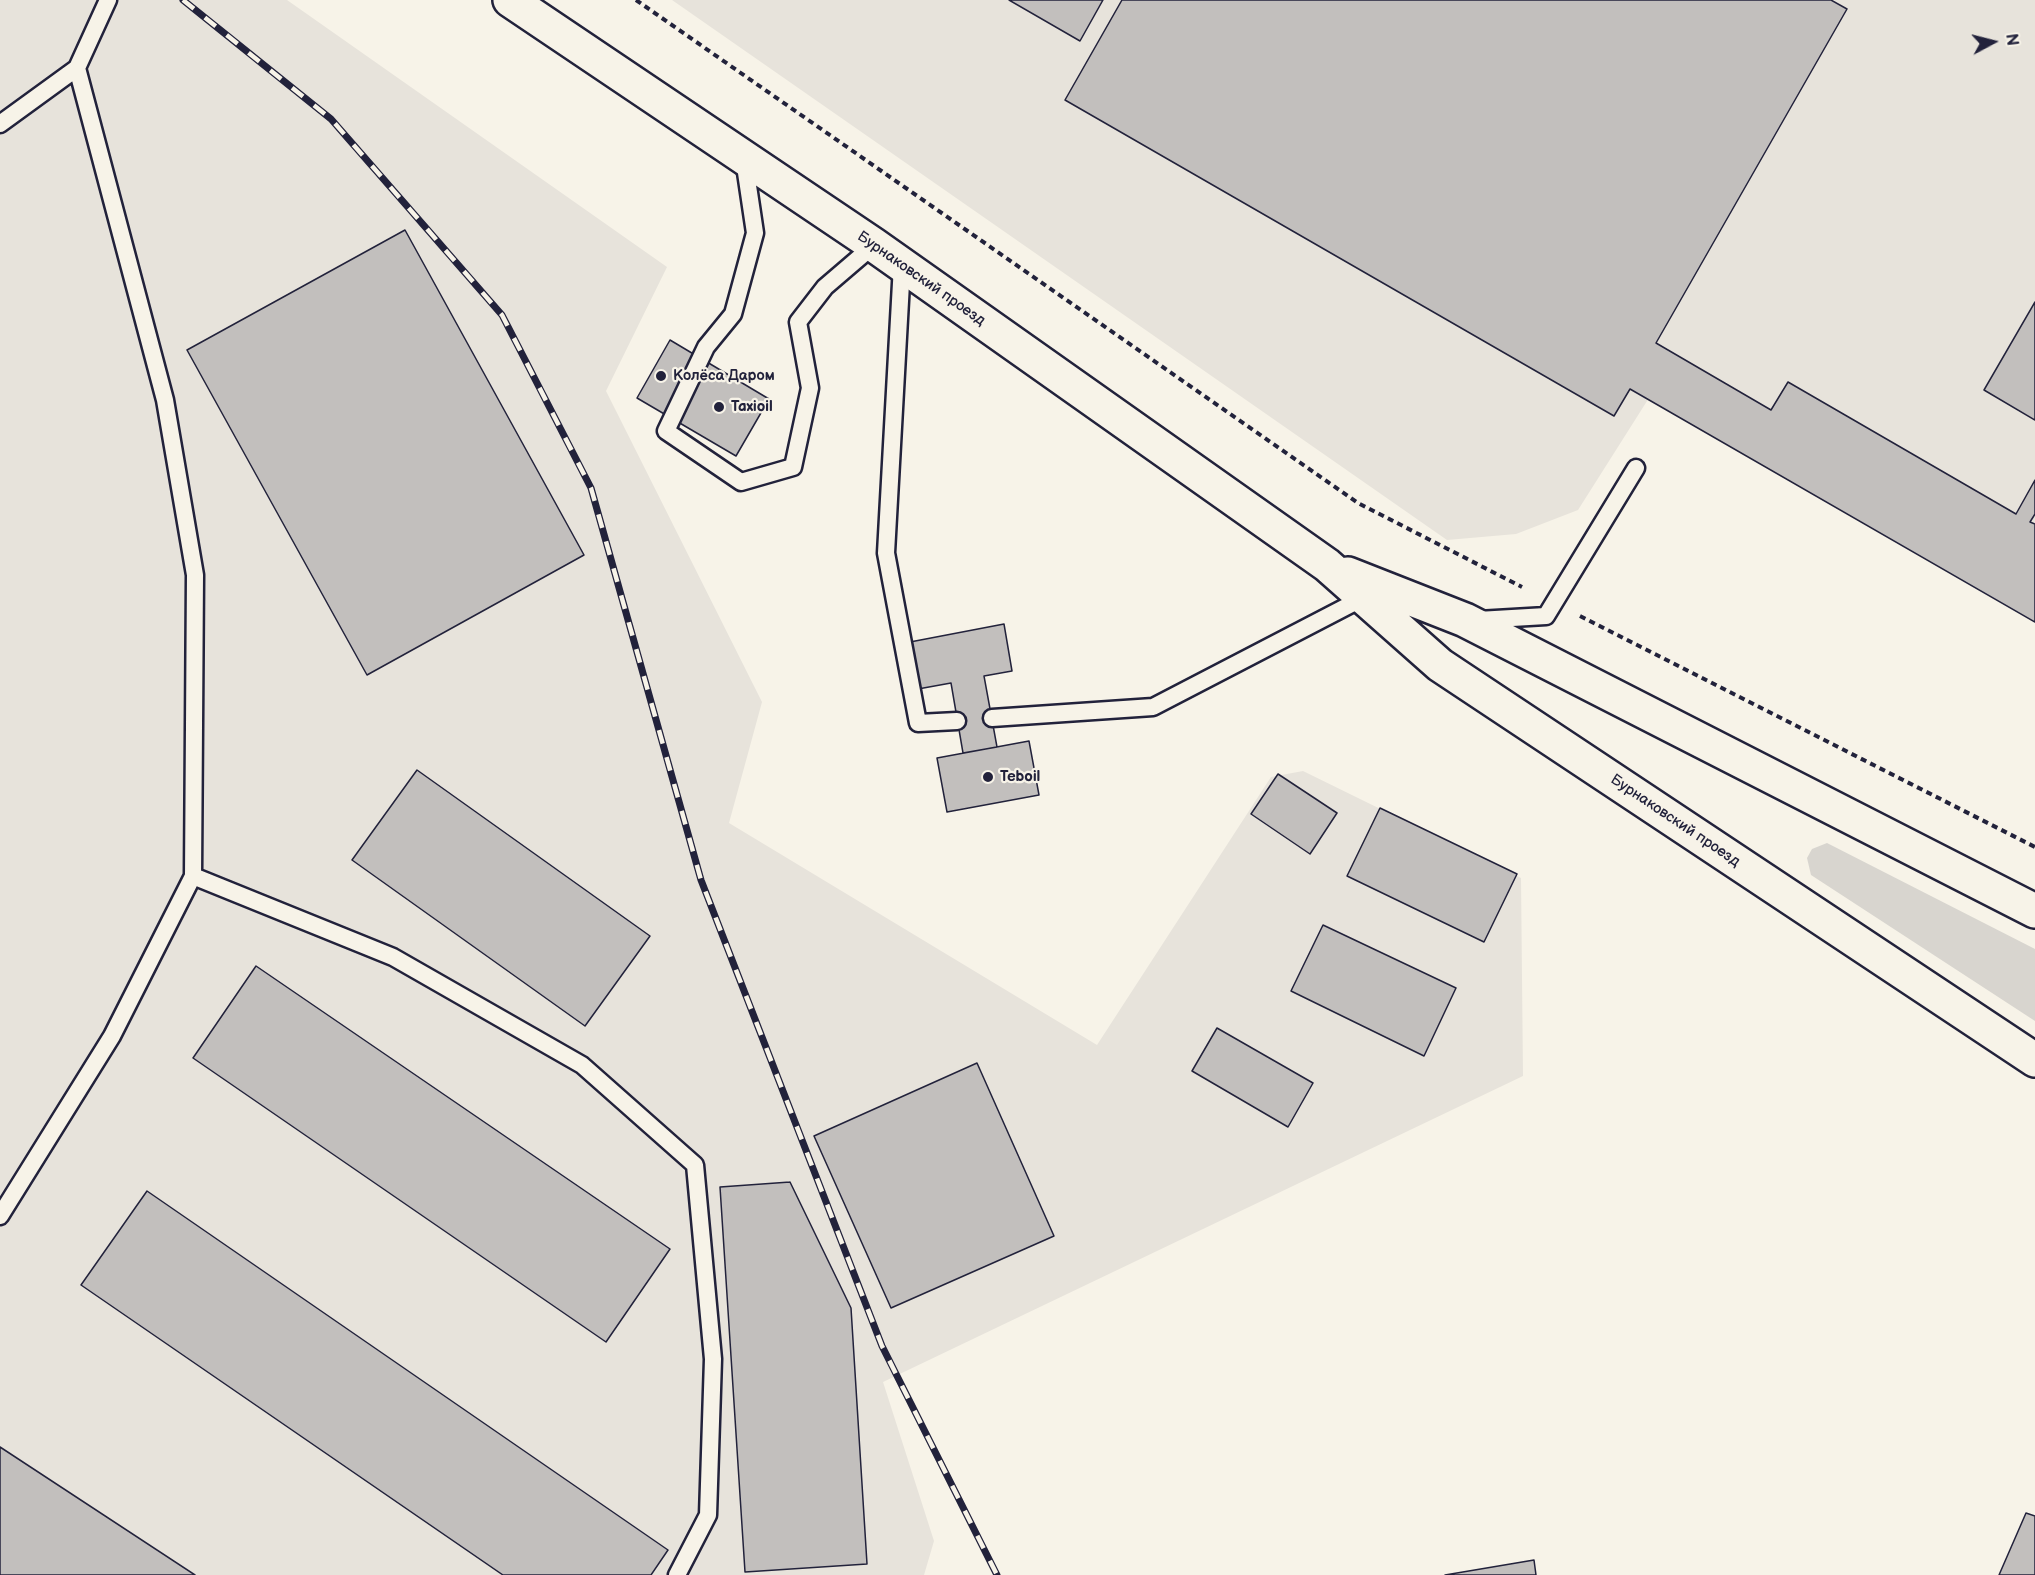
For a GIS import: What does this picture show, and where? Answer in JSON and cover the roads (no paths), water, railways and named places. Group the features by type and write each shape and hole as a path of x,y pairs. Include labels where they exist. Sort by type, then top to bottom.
{"main road":[{"name":"Бурнаковский проезд","path":"510,0 874,245 1327,565 1440,665 2035,1060"},
{"name":"Бурнаковский проезд","path":"1327,565 1465,620 2035,911"},
{"path":"1440,665 1465,620"}],"lane":[{"path":"0,124 77,68 108,0"},
{"path":"0,1216 112,1036 194,876 195,575 165,400 77,68"},
{"path":"744,159 755,233 733,314 706,347 666,431 741,482 793,467 810,388 798,322 825,287 874,245"},
{"path":"902,265 886,553 918,723 957,721"},
{"path":"1465,620 1546,616 1636,468"},
{"path":"992,718 1153,707 1363,598"},
{"path":"194,876 393,957 572,1059 582,1065 695,1165 713,1359 708,1515 677,1575"}],"railway":[{"path":"183,0 331,119 502,315 591,488 701,880 882,1346 997,1575"}],"place":[{"name":"Колёса Даром","path":"661,376"},
{"name":"Taxioil","path":"719,407"},
{"name":"Teboil","path":"988,777"}]}
